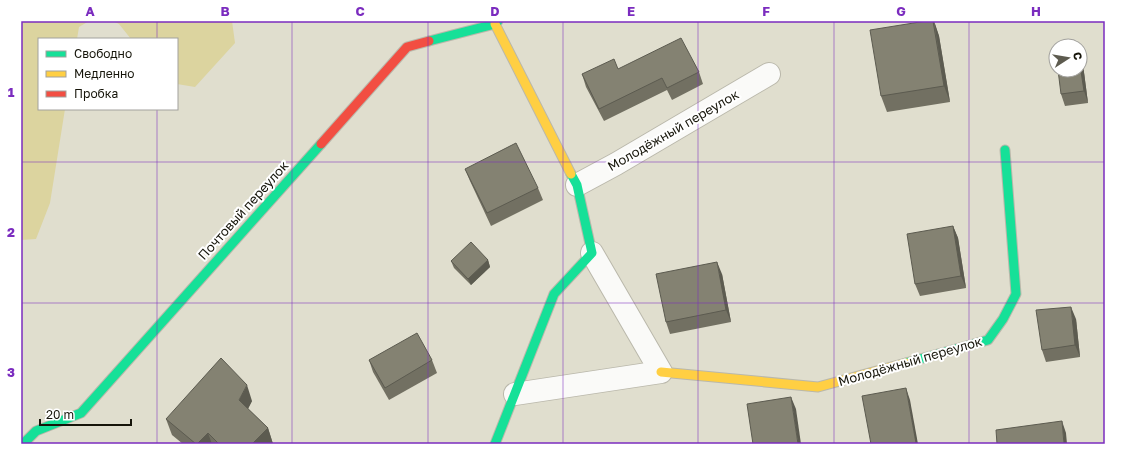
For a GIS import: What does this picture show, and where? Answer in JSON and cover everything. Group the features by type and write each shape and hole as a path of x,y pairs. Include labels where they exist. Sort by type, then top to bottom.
{"street":[{"path":"497,23 577,186 592,253 661,372 515,394"},
{"name":"Почтовый переулок","path":"23,444 36,431 81,413 407,47 497,23"},
{"name":"Молодёжный переулок","path":"577,186 769,74"},
{"name":"Молодёжный переулок","path":"661,372 818,387 988,340 1003,319 1016,294 1005,150"},
{"path":"495,444 554,294 592,253"}],"shaded area":[{"path":"21,21 89,21 79,27 77,38 38,38 38,110 65,110 50,203 36,239 21,240"},
{"path":"113,21 232,21 235,43 195,87 178,84 178,38 130,38 119,24"}],"building":[{"path":"933,21 944,86 881,96 870,30"},
{"path":"681,38 699,72 667,88 662,78 599,109 582,74 614,59 618,69"},
{"path":"1059,78 1082,78 1084,91 1061,94"},
{"path":"516,143 538,188 487,213 465,169"},
{"path":"953,226 961,276 915,284 907,234"},
{"path":"471,242 488,260 468,279 451,261"},
{"path":"717,262 726,310 666,322 656,274"},
{"path":"1071,307 1075,345 1042,350 1036,310"},
{"path":"417,333 432,360 385,388 369,360"},
{"path":"221,358 247,385 239,400 268,428 252,444 219,444 208,433 196,444 166,419"},
{"path":"906,388 916,443 871,444 862,396"},
{"path":"791,397 798,444 753,444 747,404"},
{"path":"1062,421 1064,444 997,444 996,430"}],"traffic: fast":[{"path":"429,41 495,24 498,21"},
{"path":"23,444 36,431 81,413 321,144"},
{"path":"906,363 988,340 1003,319 1016,294 1005,150"},
{"path":"495,444 554,294 592,253 577,185 571,174"}],"traffic: slow":[{"path":"495,24 571,174"},
{"path":"661,372 818,387 906,363"}],"traffic: jam":[{"path":"321,144 407,47 429,41"}]}
